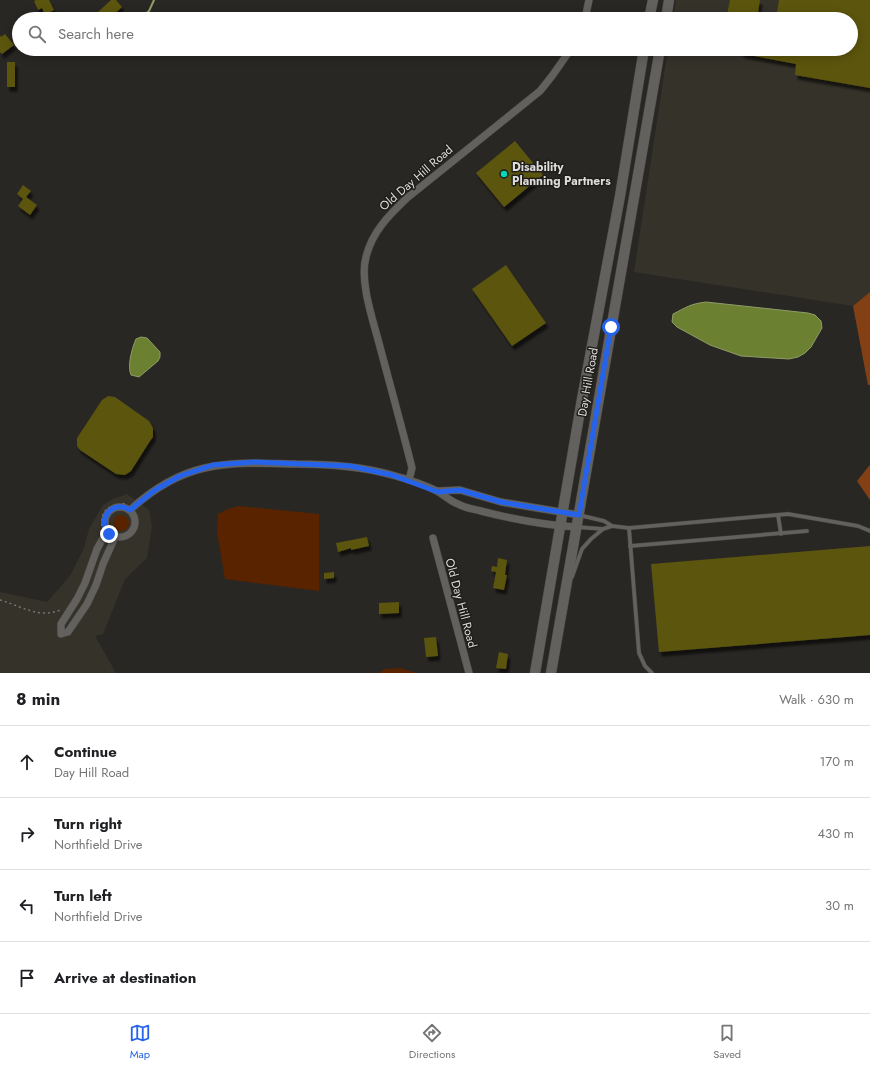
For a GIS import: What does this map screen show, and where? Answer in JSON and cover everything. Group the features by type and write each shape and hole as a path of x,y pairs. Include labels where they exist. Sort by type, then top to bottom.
{"main road":[{"path":"650,12 653,0"},
{"path":"667,12 669,0"},
{"name":"Day Hill Road","path":"535,673 643,56"},
{"name":"Day Hill Road","path":"551,673 659,56"},
{"path":"632,118 648,122"},
{"path":"609,255 624,257"}],"street":[{"path":"586,12 589,0"},
{"name":"Old Day Hill Road","path":"409,480 412,468 368,302 364,272 365,259 369,247 382,224 396,208 540,91 566,56"},
{"path":"130,510 155,490 180,476 203,468 225,464 255,462 338,465 375,471 409,480 438,492 457,504 492,514 560,526 576,527"},
{"path":"438,492 460,490 501,502 579,515"},
{"path":"105,530 115,537 125,536 133,530 135,519 130,510 125,507 114,508 106,515 104,520 105,530 85,583 73,608 61,624 61,634 68,632 87,604 115,537"},
{"name":"Old Day Hill Road","path":"433,538 469,673"}],"lane":[{"path":"579,515 604,521 612,526 628,528 788,514 858,526 870,531"},
{"path":"778,515 781,534"},
{"path":"564,594 582,549 591,539 604,529 612,526"},
{"path":"576,527 604,529"},
{"path":"628,528 639,653 645,666 652,673"},
{"path":"630,546 807,531"}],"path":[{"path":"105,530 102,517 108,508 113,505 129,502"},
{"path":"0,600 36,613 51,613 63,608"}],"shaded area":[{"path":"676,0 870,0 870,292 853,306 634,272 667,56 858,56 858,12 674,12"},
{"path":"870,292 870,385 868,385 853,306"},
{"path":"706,302 808,313 815,315 821,321 822,328 811,347 798,357 789,359 741,356 710,345 677,327 672,322 673,314 692,305"},
{"path":"141,337 147,338 160,352 160,357 158,361 139,377 131,375 130,362 136,339"},
{"path":"870,466 870,500 857,481"},
{"path":"127,494 149,510 152,526 147,558 125,579 103,634 95,636 116,673 0,673 0,592 47,602 70,576 84,548 89,529 103,505 113,499"},
{"path":"239,506 319,514 319,591 225,579 217,532 218,514"},
{"path":"121,515 127,517 129,523 127,529 121,531 115,529 113,523 115,517"},
{"path":"400,668 417,673 378,673 385,669"}],"building":[{"path":"49,0 54,10 50,12 44,12 42,8 38,10 34,1"},
{"path":"111,0 116,0 122,7 117,12 98,12"},
{"path":"730,0 760,0 758,12 727,12"},
{"path":"779,0 870,0 870,88 795,75 796,64 754,56 858,56 858,12 777,12"},
{"path":"5,34 12,43 12,46 2,54 0,52 0,35 1,37"},
{"path":"7,62 15,62 15,87 7,87"},
{"path":"515,141 543,175 504,207 476,173"},
{"path":"23,185 31,191 26,197 37,205 30,215 18,206 23,199 17,194"},
{"path":"506,265 546,323 512,346 472,289"},
{"path":"108,396 115,397 149,421 153,428 153,437 131,471 125,475 116,474 80,450 77,446 77,438 102,400"},
{"path":"367,537 369,546 351,550 351,548 338,552 336,543"},
{"path":"870,546 870,635 659,652 651,564"},
{"path":"498,558 507,560 505,575 507,575 504,590 493,588 496,572 491,571 492,566 497,567"},
{"path":"334,572 334,578 324,579 324,573"},
{"path":"399,602 399,613 379,614 379,603"},
{"path":"436,637 438,656 426,657 424,638"},
{"path":"499,652 508,654 506,669 496,668"}],"waterway":[{"path":"148,12 154,0"}],"place":[{"name":"Disability Planning Partners","path":"504,174"}],"route":[{"path":"109,534 104,520 107,513 111,509 122,507 130,510 155,490 191,471 213,465 255,462 350,466 409,480 438,492 460,490 501,502 579,515 611,327"}]}
